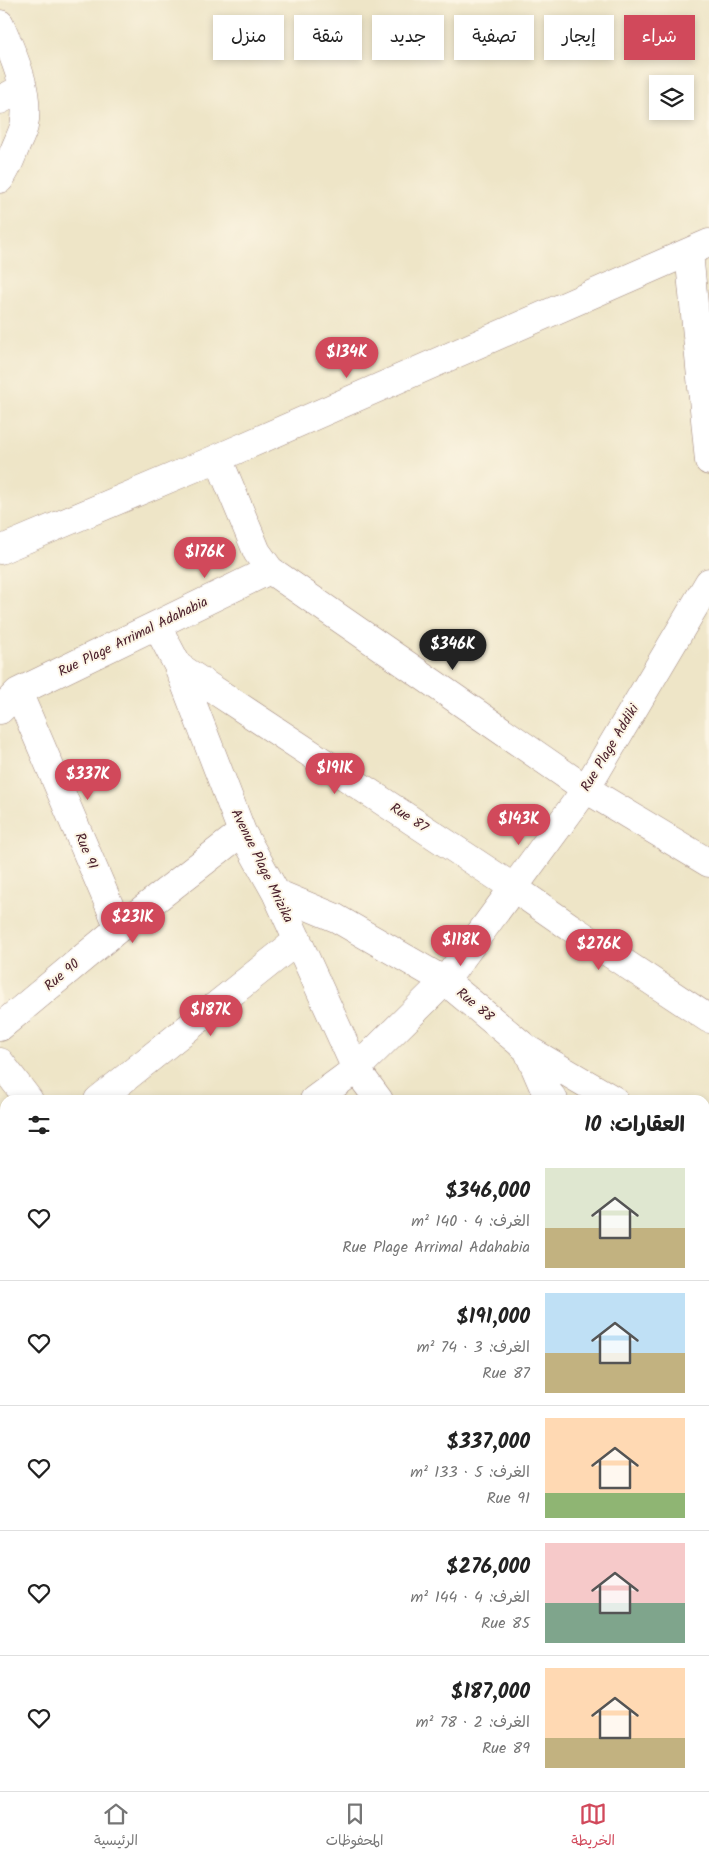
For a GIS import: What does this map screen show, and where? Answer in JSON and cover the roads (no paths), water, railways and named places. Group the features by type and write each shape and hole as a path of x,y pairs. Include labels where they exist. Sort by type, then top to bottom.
{"street":[{"path":"0,24 15,60 11,94 24,126 5,172 0,179"},
{"path":"0,550 218,458 699,248 709,461"},
{"path":"218,458 257,552 270,570 586,789 709,863"},
{"name":"Rue Plage Arrimal Adahabia","path":"9,701 270,570"},
{"name":"Rue Plage Addiki","path":"321,1095 356,1069 445,981 586,789 709,582"},
{"name":"Avenue Plage Mrizika","path":"157,626 178,666 242,832 276,893 356,1069 375,1095"},
{"name":"Rue 87","path":"178,666 709,1019"},
{"name":"Rue 91","path":"9,701 119,928"},
{"name":"Rue 90","path":"0,1027 119,928 242,832"},
{"name":"Rue 88","path":"276,893 336,918 445,981 527,1048 606,1095"},
{"path":"104,1095 298,940"},
{"path":"527,1048 543,1086 550,1095"},
{"path":"0,1062 25,1095"}]}
